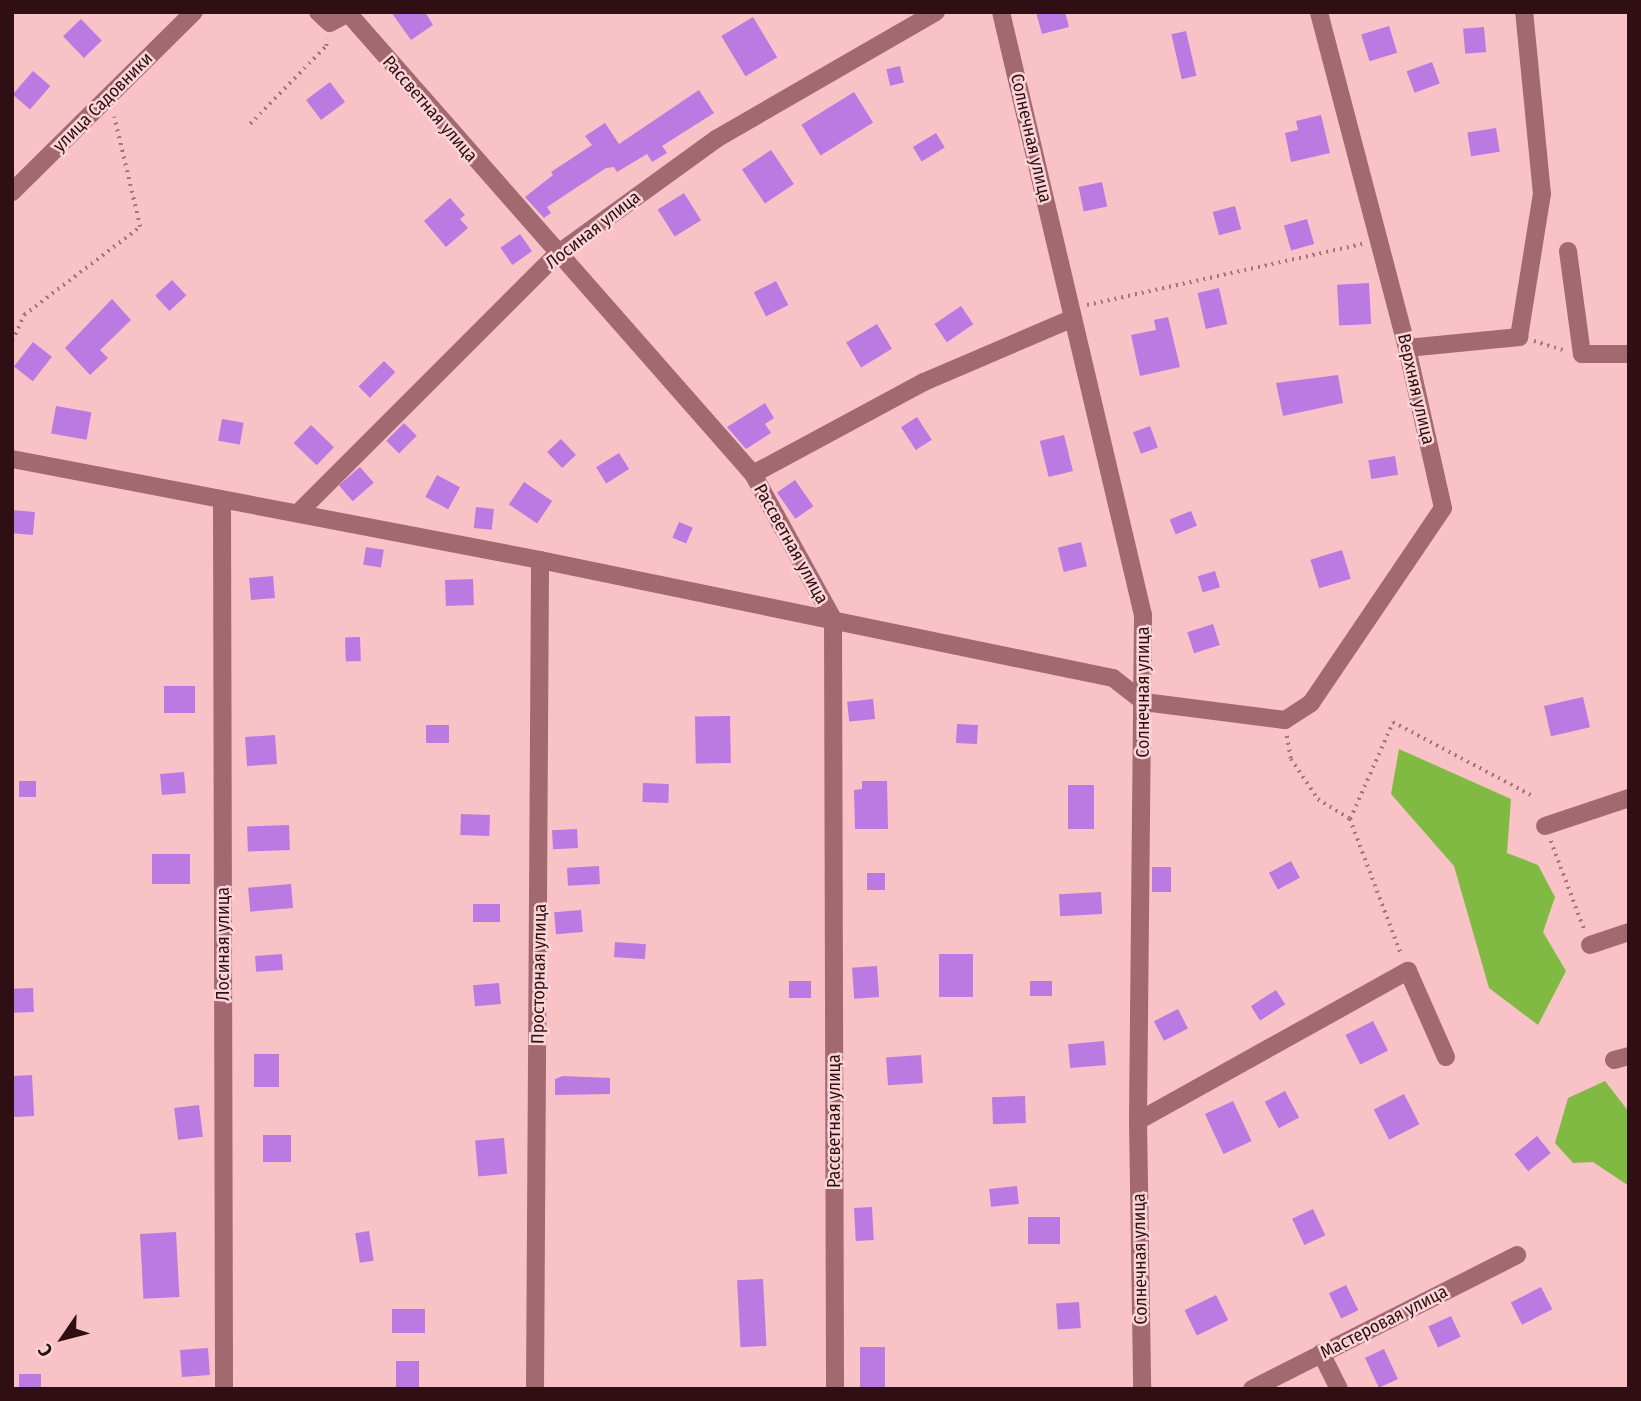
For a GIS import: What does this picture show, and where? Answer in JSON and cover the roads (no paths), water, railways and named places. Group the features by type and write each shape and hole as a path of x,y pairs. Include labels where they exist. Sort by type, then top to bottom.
{"street":[{"name":"улица Садовники","path":"12,192 194,12"},
{"name":"Лосиная улица","path":"299,512 556,255 716,139 936,12"},
{"name":"Солнечная улица","path":"1001,12 1143,615 1138,1121 1142,1389"},
{"name":"Верхняя улица","path":"1144,702 1285,720 1311,703 1443,508 1407,348 1319,12"},
{"path":"1407,348 1519,337 1542,194 1524,12"},
{"name":"Рассветная улица","path":"324,18 348,13 556,255 753,474 833,619 835,1389"},
{"path":"1567,251 1582,354 1629,354"},
{"path":"753,474 924,382 1072,314"},
{"path":"12,459 222,500 299,512 1113,678 1144,702"},
{"name":"Лосиная улица","path":"222,500 224,1389"},
{"name":"Просторная улица","path":"535,1389 540,560"},
{"path":"1545,826 1629,798"},
{"path":"1590,945 1629,932"},
{"path":"1138,1121 1408,971 1446,1057"},
{"name":"Мастеровая улица","path":"1252,1389 1517,1255"},
{"path":"1321,1353 1339,1389"}]}
